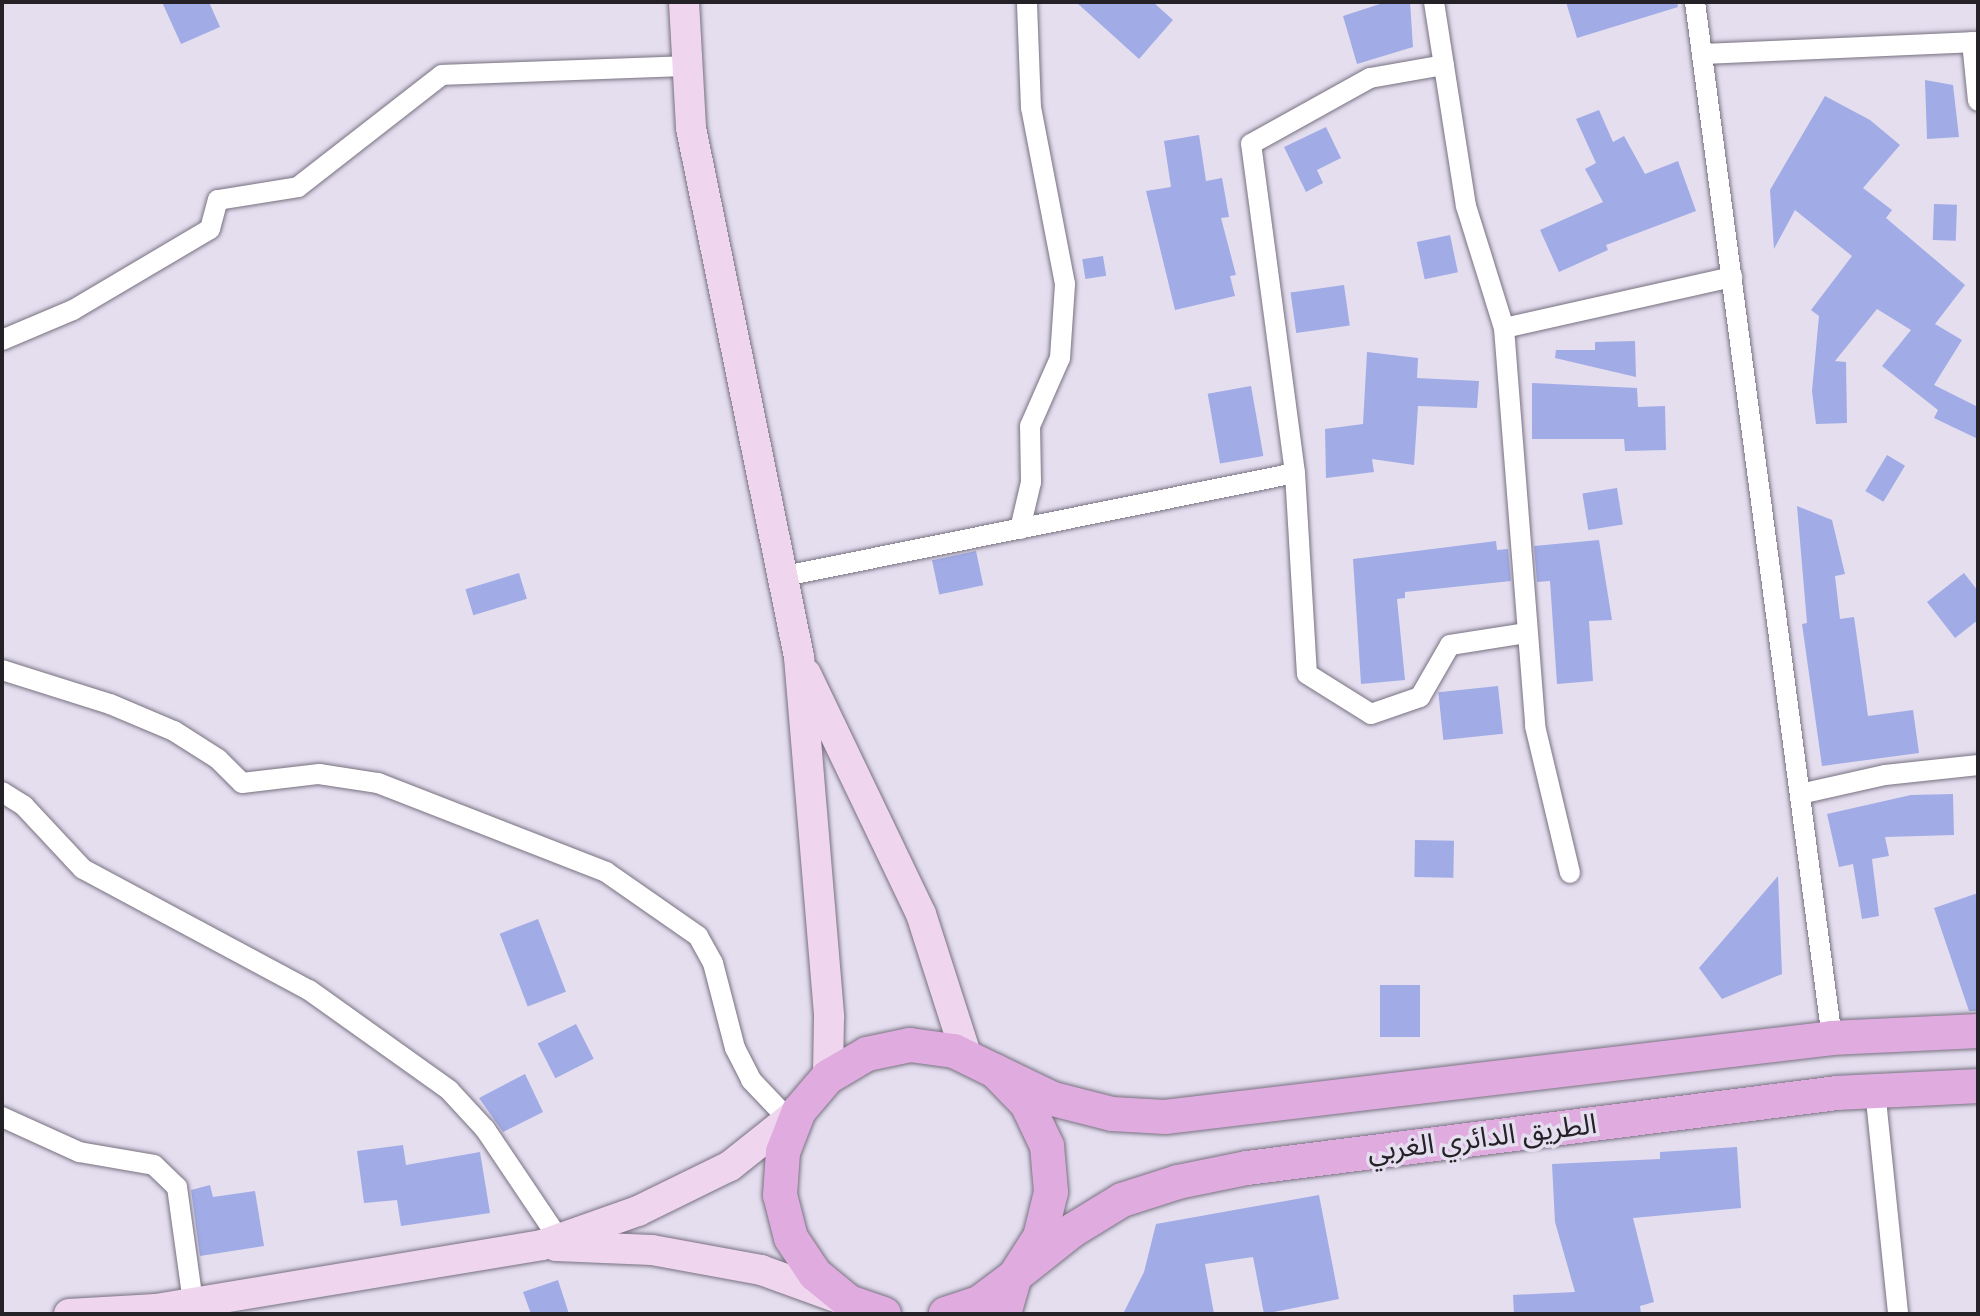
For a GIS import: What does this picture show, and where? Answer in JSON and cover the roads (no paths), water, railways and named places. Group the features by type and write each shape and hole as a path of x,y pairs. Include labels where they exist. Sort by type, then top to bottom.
{"main road":[{"name":"الطريق الدائري الغربي","path":"855,1308 815,1274 791,1238 784,1209 783,1152 794,1115 828,1077 867,1054 910,1045 981,1064 1053,1099 1112,1114 1165,1117 1832,1038 1978,1031"},
{"path":"981,1064 1027,1104 1047,1146 1051,1192 1040,1237 1015,1276 1004,1314"},
{"name":"الطريق الدائري الغربي","path":"946,1314 979,1303 1073,1230 1122,1200 1178,1182 1247,1168 1875,1090 1978,1086"},
{"path":"855,1308 884,1314"}],"street":[{"path":"684,2 691,128 780,577 799,657 829,1017 828,1077"},
{"path":"1020,529 1031,482 1030,426 1060,358 1065,284 1031,108 1031,20 1027,2"},
{"path":"1434,2 1466,206 1504,328 1535,726 1570,873"},
{"path":"1695,2 1832,1038"},
{"path":"1702,54 1975,42 1978,101"},
{"path":"1444,65 1370,78 1251,144 1295,473 1307,674 1371,714 1420,697 1450,645 1527,633"},
{"path":"2,340 73,310 210,229 218,200 298,187 442,75 688,66"},
{"path":"1504,328 1732,277"},
{"path":"780,577 1295,473"},
{"path":"799,657 921,914 981,1064"},
{"path":"2,670 110,704 174,731 218,759 242,783 319,774 378,783 606,872 698,936 713,963 735,1048 751,1080 794,1115 730,1166 638,1211 550,1242 193,1303 69,1314"},
{"path":"1800,794 1885,775 1978,765"},
{"path":"2,792 24,806 83,869 309,990 449,1090 485,1129 550,1242"},
{"path":"1875,1090 1898,1314"},
{"path":"2,1117 79,1152 154,1165 177,1187 193,1303"},
{"path":"550,1242 652,1250 761,1270 855,1308"}]}
